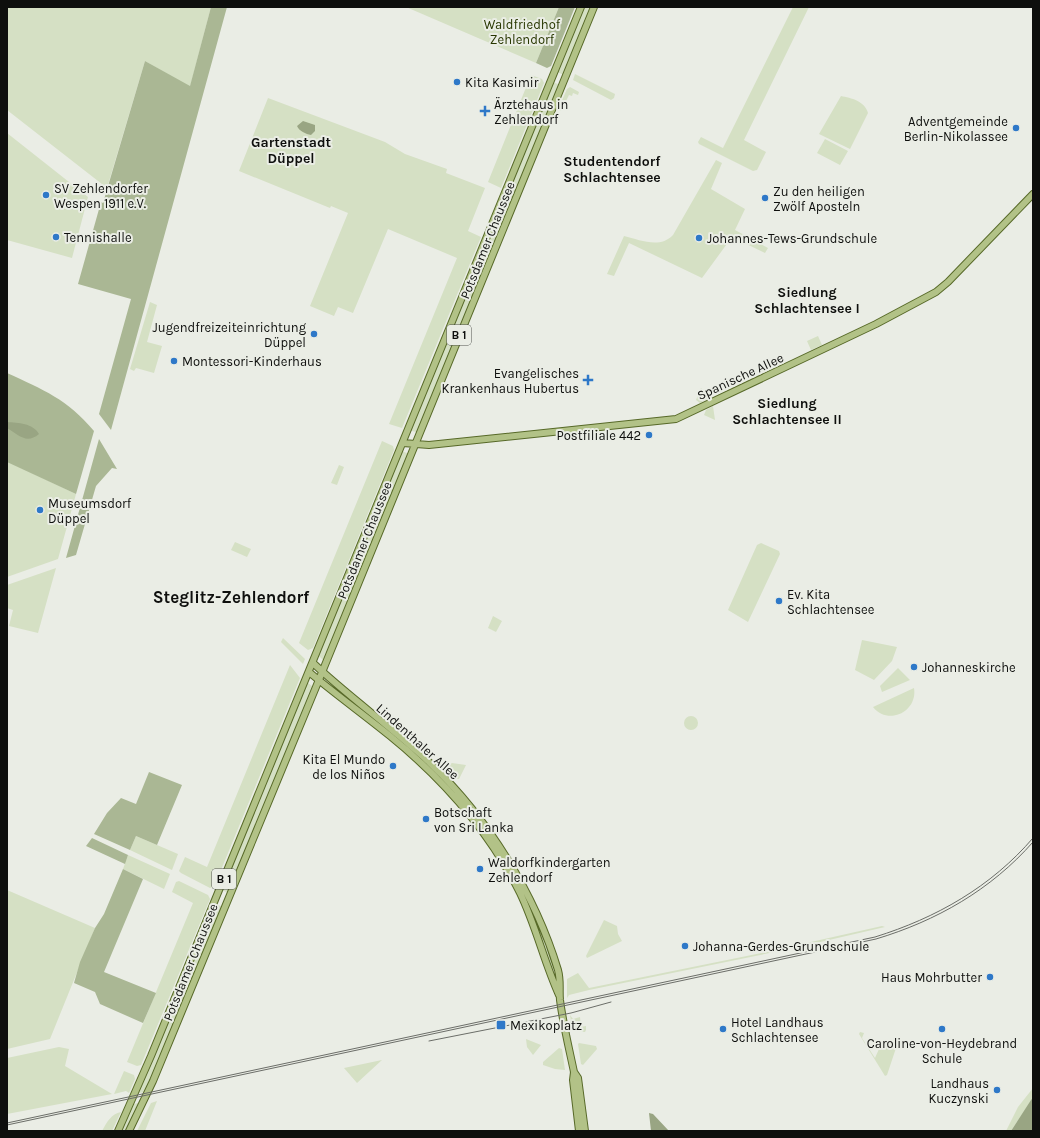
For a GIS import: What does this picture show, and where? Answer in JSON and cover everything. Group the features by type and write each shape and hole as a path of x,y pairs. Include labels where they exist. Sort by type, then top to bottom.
{"main road":[{"name":"Potsdamer Chaussee","path":"118,1131 144,1074 581,7"},
{"name":"Potsdamer Chaussee","path":"129,1131 153,1081 319,681 594,7"},
{"name":"Spanische Allee","path":"403,443 429,446 676,419 876,324 936,292 948,282 1033,194"},
{"name":"Lindenthaler Allee","path":"313,662 322,672 428,761 458,792 488,829 515,872 544,934 560,981 560,998"},
{"name":"Lindenthaler Allee","path":"309,672 390,736 420,762 455,798 480,829 508,871 523,899 560,998 574,1072"},
{"path":"574,1072 573,1080 580,1131"},
{"path":"574,1072 578,1078 585,1131"}],"green space":[{"path":"7,7 211,7 190,87 145,61 107,188 7,110"},
{"name":"Waldfriedhof Zehlendorf","path":"406,7 559,7 536,63"},
{"path":"583,7 592,7 564,75 557,72"},
{"path":"793,7 809,7 744,140 766,152 757,170 753,171 699,144 698,142 701,137 723,148"},
{"path":"575,74 615,94 614,98 611,100 573,80"},
{"path":"531,75 542,79 544,83 501,188 488,182"},
{"path":"553,82 560,85 502,226 495,223"},
{"path":"570,87 579,92 578,95 573,93 572,96 569,95 561,111 559,110 559,107 567,89"},
{"path":"841,96 861,103 868,113 850,149 819,134"},
{"path":"268,98 385,142 405,154 447,169 446,173 485,188 468,231 481,237 402,428 389,424 457,258 388,229 353,313 338,307 334,316 310,306 348,213 331,206 330,208 239,171"},
{"name":"SV Zehlendorfer Wespen 1911 e.V.","path":"7,133 88,197 72,258 7,240"},
{"path":"825,139 848,151 840,165 817,153"},
{"path":"716,160 722,163 711,189 745,209 735,230 768,248 765,253 732,237 702,278 629,243 614,276 607,274 624,236 656,243 662,242 673,235"},
{"path":"491,232 499,234 418,433 410,430"},
{"path":"150,302 157,305 147,342 162,346 154,373 136,368 134,371 130,369"},
{"path":"818,336 822,345 811,350 807,341"},
{"path":"701,388 710,397 700,403 696,400"},
{"path":"713,406 715,420 704,415 706,410"},
{"path":"382,441 393,446 394,450 313,648 308,650 299,643"},
{"path":"402,451 409,454 324,661 318,655"},
{"name":"Museumsdorf Düppel","path":"7,461 76,494 58,559 7,577"},
{"path":"339,465 344,467 337,485 331,483"},
{"path":"235,542 251,549 247,557 231,550"},
{"path":"761,543 779,551 780,554 748,622 728,610 757,545"},
{"path":"56,568 38,633 9,626 13,610 7,608 7,585"},
{"path":"493,616 502,621 496,632 488,628"},
{"path":"283,638 305,659 303,664 281,642"},
{"path":"862,640 897,647 892,661 874,680 855,670"},
{"path":"290,665 300,678 214,887 210,888 179,871 185,857 207,867"},
{"path":"898,668 910,680 882,692 880,686"},
{"path":"307,682 313,687 228,893 222,890"},
{"path":"914,688 914,696 911,704 907,710 901,714 894,716 886,715 879,713 873,707"},
{"path":"688,716 694,716 698,720 698,726 694,730 688,730 684,726 684,720"},
{"path":"452,763 466,765 459,779 456,779 444,766"},
{"path":"136,836 178,854 172,870 130,850"},
{"path":"128,855 170,874 164,889 123,869"},
{"path":"511,870 532,910 555,969 552,970 530,911"},
{"path":"179,881 208,895 210,899 141,1065 137,1066 127,1062 193,903 172,892 176,882"},
{"path":"7,890 95,928 50,1039 7,1049"},
{"path":"216,904 223,907 146,1092 138,1093"},
{"path":"604,920 617,926 618,934 622,941 587,958 586,956"},
{"path":"882,926 885,927 803,946 802,944"},
{"path":"792,944 794,948 589,990 569,995 567,998 567,979 578,973 589,988 791,947"},
{"path":"570,1015 573,1019 580,1017 581,1027 586,1026 585,1032 574,1031 575,1027 572,1027"},
{"path":"860,1032 864,1033 862,1038 875,1058 883,1040 897,1045 887,1075 885,1076 859,1034"},
{"path":"526,1039 541,1045 533,1055 527,1047"},
{"path":"579,1043 596,1046 597,1049 583,1065 581,1064"},
{"path":"59,1047 69,1049 65,1066 112,1094 7,1114 7,1058"},
{"path":"559,1048 562,1049 565,1070 555,1069 543,1065 543,1062"},
{"path":"382,1060 357,1083 344,1068"},
{"path":"124,1071 134,1075 135,1079 129,1093 126,1091 114,1094"},
{"path":"1033,1088 1033,1098 1011,1131 1006,1131 1018,1107"},
{"path":"157,1101 145,1131 137,1131 151,1103"},
{"path":"142,1102 127,1131 120,1131 134,1104"},
{"path":"121,1112 112,1131 102,1131 112,1117"}],"shaded area":[{"path":"211,7 227,7 111,430 99,414 131,299 78,284 101,202 103,203 145,61 190,86"},
{"path":"559,7 575,7 551,66 547,68 536,63"},
{"path":"303,121 315,125 315,131 311,135 298,128 297,126"},
{"path":"7,373 54,396 74,411 94,431 76,494 7,462"},
{"path":"7,422 20,423 29,426 36,430 39,434 30,439 26,439 7,428"},
{"path":"99,439 117,469 112,468 96,486 76,555 66,558"},
{"path":"149,772 182,785 157,845 136,836 130,850 94,834 107,813 121,798 136,804"},
{"path":"92,838 128,855 125,864 86,846"},
{"path":"123,869 143,879 104,972 156,993 143,1023 100,1004 95,992 74,983 80,962 95,928 104,914"},
{"path":"1033,1098 1033,1131 1011,1131 1031,1100"},
{"path":"649,1113 653,1114 669,1131 651,1131"}],"tram line":[{"path":"7,1125 876,939 920,923 961,902 999,875 1033,842"},
{"path":"429,1041 571,1013 611,1002"}],"railway":[{"path":"7,1123 875,937 920,920 961,899 981,886 1017,856 1033,838"}],"place":[{"name":"Kita Kasimir","path":"457,82"},
{"name":"Ärztehaus in Zehlendorf","path":"485,111"},
{"name":"Adventgemeinde Berlin-Nikolassee","path":"1016,128"},
{"name":"SV Zehlendorfer Wespen 1911 e.V.","path":"46,195"},
{"name":"Zu den heiligen Zwölf Aposteln","path":"765,198"},
{"name":"Tennishalle","path":"56,237"},
{"name":"Johannes-Tews-Grundschule","path":"699,238"},
{"name":"Jugendfreizeiteinrichtung Düppel","path":"314,334"},
{"name":"Montessori-Kinderhaus","path":"174,361"},
{"name":"Evangelisches Krankenhaus Hubertus","path":"588,380"},
{"name":"Postfiliale 442","path":"649,435"},
{"name":"Museumsdorf Düppel","path":"40,510"},
{"name":"Ev. Kita Schlachtensee","path":"779,601"},
{"name":"Johanneskirche","path":"914,667"},
{"name":"Kita El Mundo de los Niños","path":"393,766"},
{"name":"Botschaft von Sri Lanka","path":"426,819"},
{"name":"Waldorfkindergarten Zehlendorf","path":"480,869"},
{"name":"Johanna-Gerdes-Grundschule","path":"685,946"},
{"name":"Haus Mohrbutter","path":"990,977"},
{"name":"Mexikoplatz","path":"501,1025"},
{"name":"Hotel Landhaus Schlachtensee","path":"723,1029"},
{"name":"Caroline-von-Heydebrand Schule","path":"942,1029"},
{"name":"Landhaus Kuczynski","path":"997,1090"}],"district":[{"name":"Gartenstadt Düppel","path":"291,150"},
{"name":"Studentendorf Schlachtensee","path":"612,170"},
{"name":"Siedlung Schlachtensee I","path":"807,300"},
{"name":"Siedlung Schlachtensee II","path":"787,412"},
{"name":"Steglitz-Zehlendorf","path":"231,597"}]}
